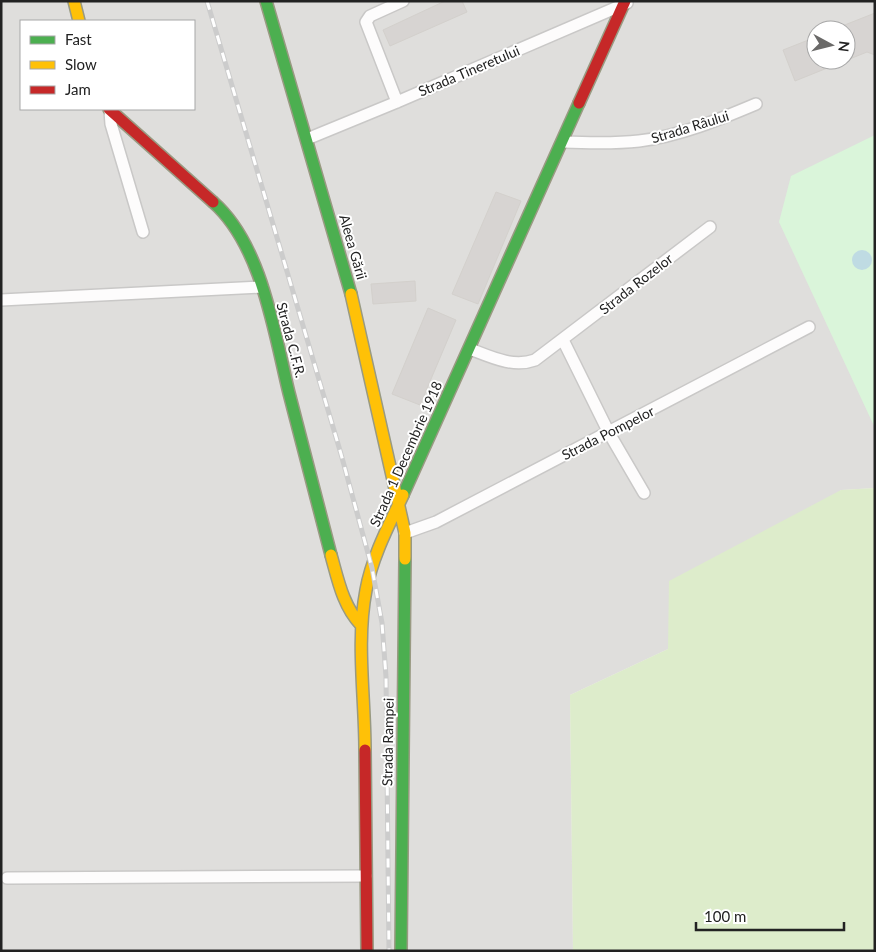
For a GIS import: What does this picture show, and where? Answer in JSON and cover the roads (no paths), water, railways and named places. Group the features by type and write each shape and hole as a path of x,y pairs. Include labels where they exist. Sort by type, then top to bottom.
{"street":[{"path":"74,1 79,20"},
{"name":"Aleea Gării","path":"266,1 353,298 405,533"},
{"path":"397,102 366,22 370,16 403,1"},
{"name":"Strada Tineretului","path":"307,139 397,102 626,2"},
{"name":"Strada 1 Decembrie 1918","path":"367,951 365,737 361,625 366,589 372,568 400,504 626,2"},
{"name":"Strada Râului","path":"562,142 596,144 639,141 672,135 702,126 756,104"},
{"name":"Strada C.F.R.","path":"110,110 111,124 143,232"},
{"name":"Strada C.F.R.","path":"110,110 225,212 244,241 262,287 339,585 351,614 361,625"},
{"name":"Strada Rozelor","path":"470,349 508,362 527,363 543,356 710,228"},
{"path":"1,300 262,287"},
{"name":"Strada Pompelor","path":"405,533 436,522 809,327"},
{"path":"563,340 609,433 644,492"},
{"name":"Strada Rampei","path":"401,951 405,533"},
{"path":"6,878 366,876"}],"water":[{"path":"862,250 869,253 872,260 869,267 862,270 855,267 852,260 855,253"}],"railway":[{"path":"207,1 341,454 372,568 382,623 386,677 389,951"}]}
